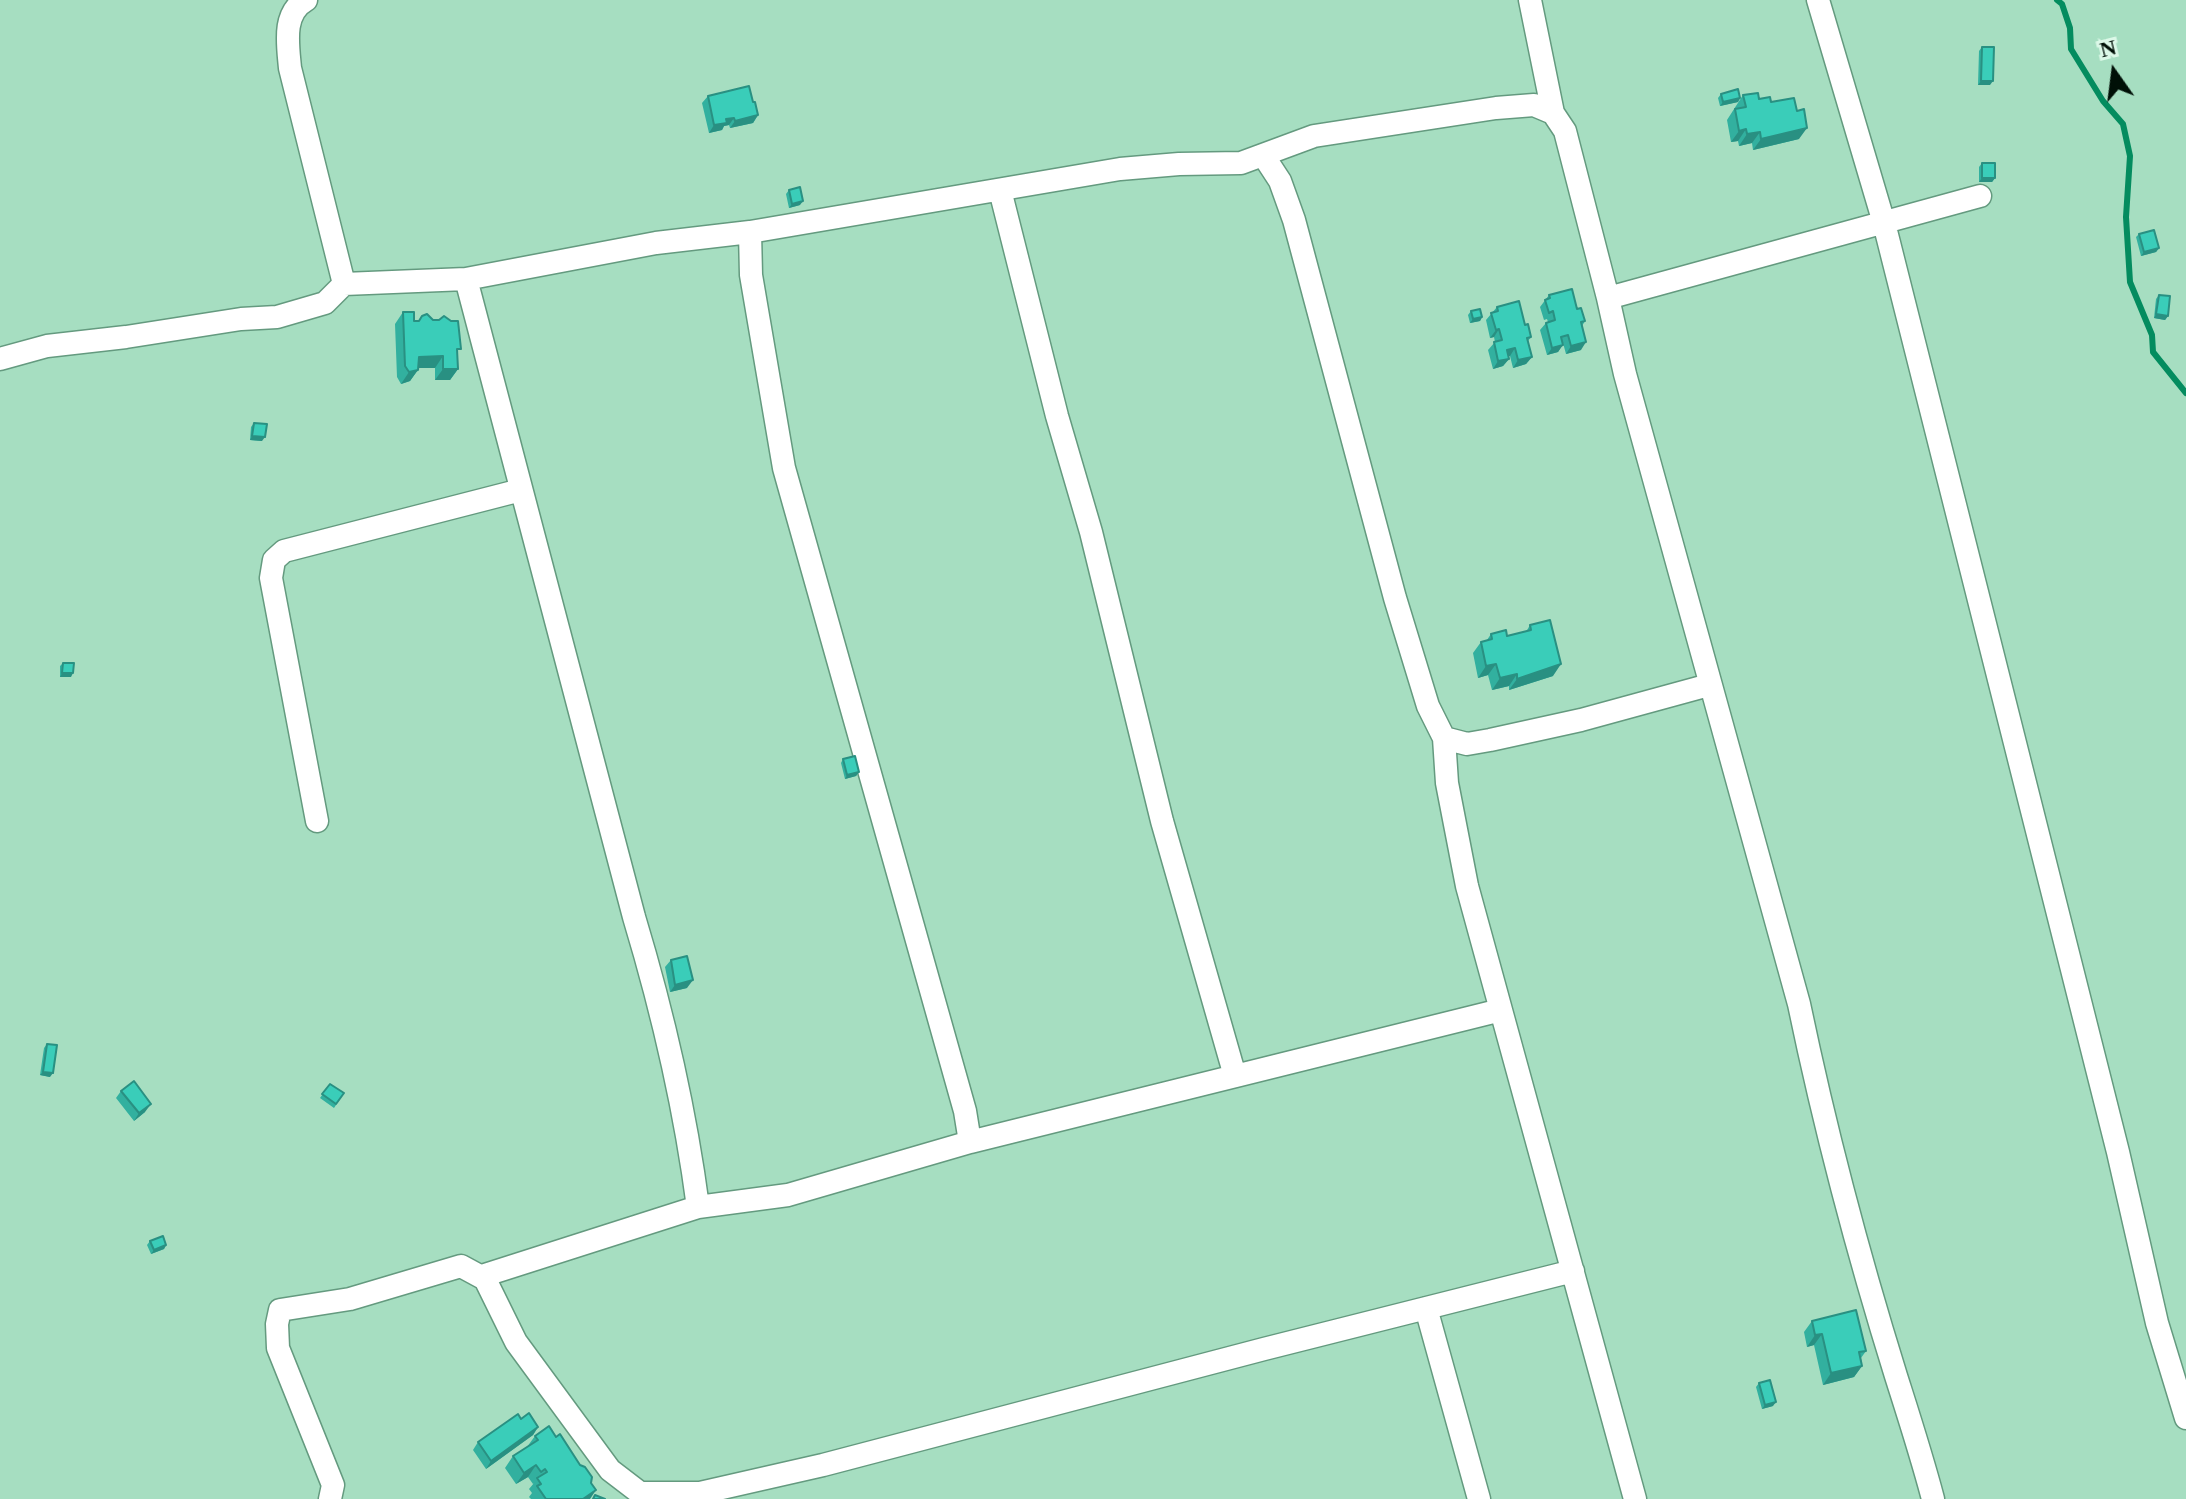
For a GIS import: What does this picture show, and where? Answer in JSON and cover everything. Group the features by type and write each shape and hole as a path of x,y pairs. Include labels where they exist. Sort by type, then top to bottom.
{"street":[{"path":"306,0 296,5 289,24 290,68 344,284"},
{"path":"1530,0 1553,113 1565,131 1625,374 1799,1004 1843,1191 1933,1499"},
{"path":"1818,0 1884,223 2118,1152 2157,1323 2180,1374 2186,1418"},
{"path":"0,359 47,346 241,319 277,317 325,303 344,284 466,279 656,243 750,232 1120,169 1241,163 1314,136 1496,108 1534,105 1553,113"},
{"path":"1263,155 1280,181 1294,220 1395,598 1428,706 1444,738 1447,783 1467,886 1635,1499"},
{"path":"1000,190 1057,416 1091,532 1162,821 1235,1076"},
{"path":"1608,298 1980,196"},
{"path":"750,232 751,275 784,468 943,1031 965,1111 970,1142"},
{"path":"466,279 656,992 687,1125 698,1207"},
{"path":"317,821 271,578 274,560 284,551 521,490"},
{"path":"1444,738 1467,744 1490,740 1581,720 1709,685"},
{"path":"482,1276 698,1207 788,1195 970,1142 1501,1010"},
{"path":"330,1499 333,1485 278,1348 280,1310 350,1299 461,1266 482,1276 516,1342 610,1470 640,1493 742,1491 823,1465 1573,1271"},
{"path":"1426,1308 1479,1499"}],"building":[{"path":"1982,47 1994,47 1993,81 1981,81"},
{"path":"749,86 758,115 735,121 734,118 726,119 727,123 714,125 708,96"},
{"path":"1738,89 1740,98 1723,102 1721,94"},
{"path":"1758,93 1759,99 1770,97 1771,102 1794,98 1797,111 1804,109 1807,128 1761,139 1760,132 1747,134 1746,129 1739,131 1735,109 1746,107 1743,95"},
{"path":"1982,163 1995,163 1995,178 1982,178"},
{"path":"800,187 803,201 792,204 789,190"},
{"path":"2154,230 2159,248 2144,252 2139,234"},
{"path":"1572,289 1577,309 1581,308 1585,321 1581,322 1586,342 1571,346 1568,335 1561,337 1563,345 1552,348 1546,323 1555,320 1545,300 1550,298 1549,295"},
{"path":"2159,295 2170,296 2168,316 2156,314"},
{"path":"1519,301 1525,325 1528,324 1531,337 1527,338 1532,357 1518,360 1515,348 1507,350 1509,359 1498,361 1494,342 1502,340 1491,313 1498,311 1497,307"},
{"path":"1480,309 1482,317 1473,319 1471,311"},
{"path":"403,312 414,312 414,321 427,314 433,320 444,316 458,321 461,349 457,349 458,369 443,369 443,356 419,357 418,370 409,372 405,366"},
{"path":"254,423 267,424 265,437 252,436"},
{"path":"1550,620 1561,664 1517,679 1517,674 1500,678 1496,664 1486,666 1481,642 1492,639 1491,634 1506,630 1507,636 1531,630 1530,625"},
{"path":"63,663 74,663 73,673 62,673"},
{"path":"855,756 859,772 847,775 843,759"},
{"path":"687,956 693,980 675,985 671,960"},
{"path":"47,1044 57,1045 53,1073 43,1072"},
{"path":"134,1081 151,1104 139,1113 121,1091"},
{"path":"330,1084 344,1093 336,1104 322,1094"},
{"path":"163,1236 166,1245 154,1250 150,1241"},
{"path":"1856,1310 1866,1351 1859,1352 1862,1366 1831,1373 1822,1334 1815,1335 1812,1321"},
{"path":"1770,1380 1776,1402 1765,1405 1759,1383"},
{"path":"529,1413 538,1427 491,1461 478,1442 518,1414 521,1419"},
{"path":"549,1426 556,1437 560,1434 580,1465 592,1477 591,1483 596,1490 583,1499 546,1499 537,1486 541,1484 537,1478 547,1472 545,1469 541,1472 536,1465 524,1473 513,1456 538,1440 535,1436"}],"waterway":[{"path":"2057,0 2062,4 2070,28 2071,49 2103,101 2123,124 2130,156 2126,217 2130,282 2152,335 2153,352 2186,393"}]}
